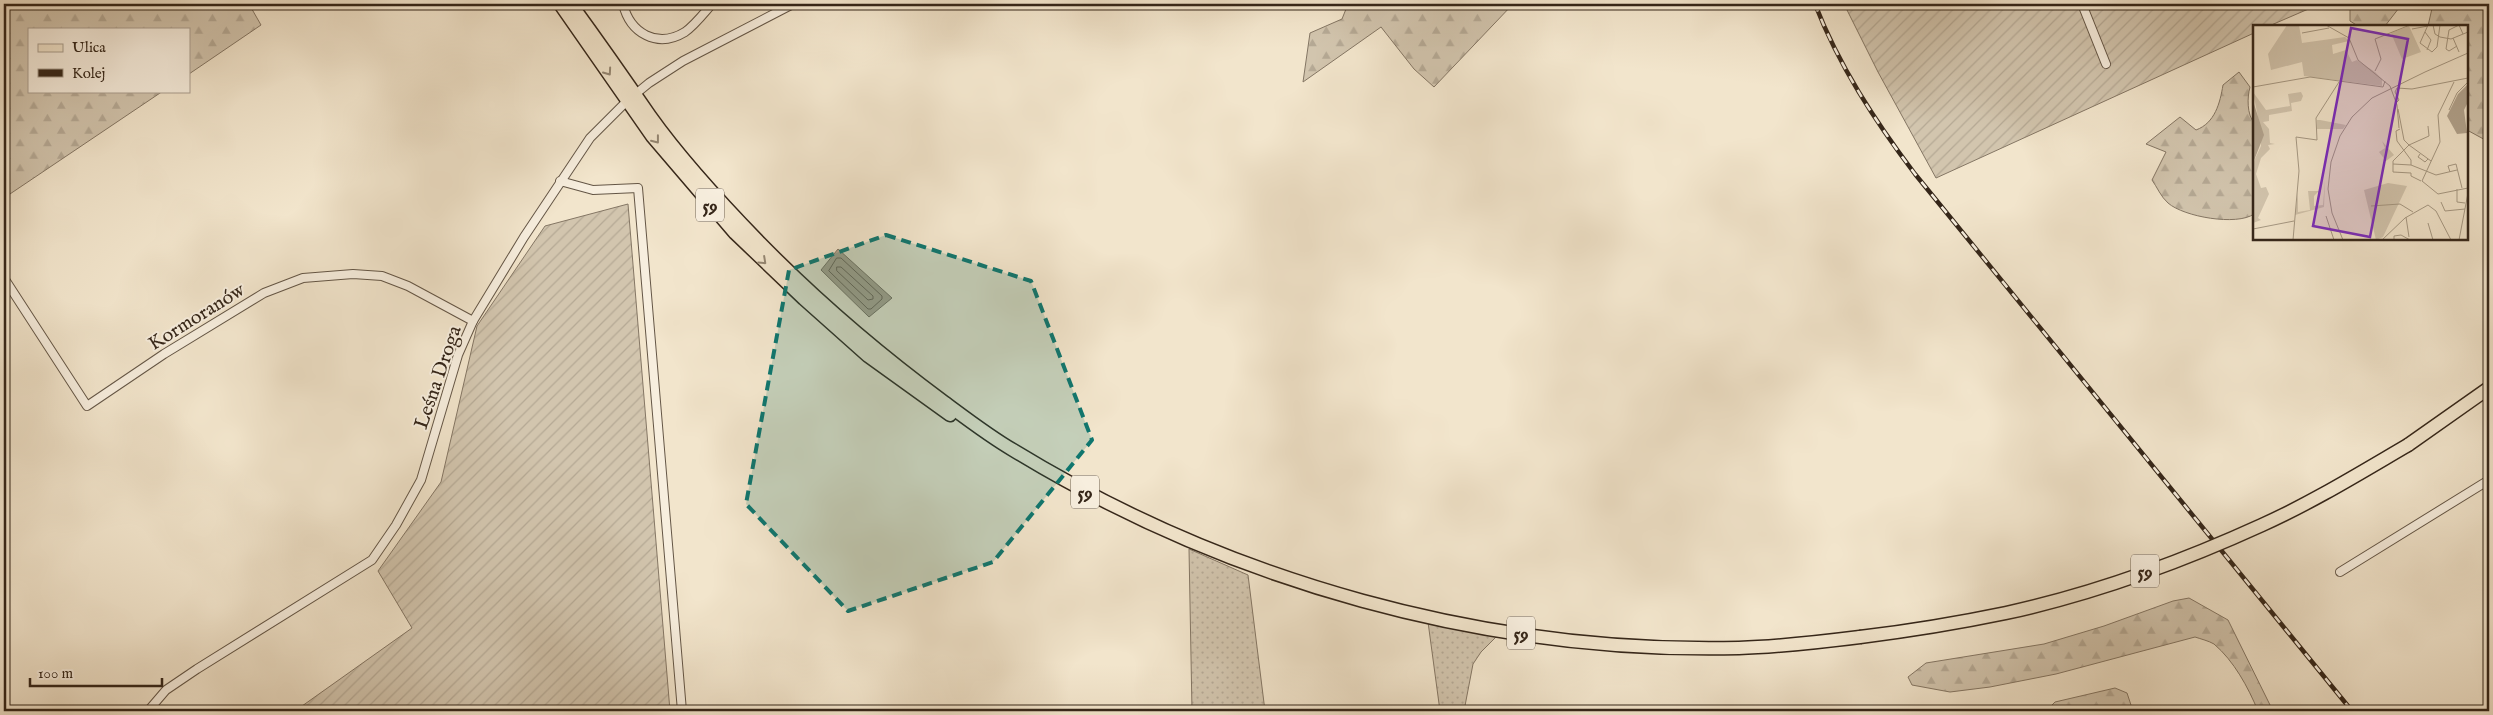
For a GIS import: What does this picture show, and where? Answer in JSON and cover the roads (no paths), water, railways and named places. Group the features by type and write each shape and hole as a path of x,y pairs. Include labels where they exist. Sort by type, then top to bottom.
{"main road":[{"name":"59","path":"560,4 631,97 650,116 700,177 760,243 795,278 882,354 984,431 1083,491 1193,542 1266,571 1391,608 1483,627 1565,640 1637,645 1738,648 1860,638 2006,613 2121,580 2192,554 2264,524 2330,490 2408,445 2489,388"},
{"name":"59","path":"572,4 631,97"}],"street":[{"path":"623,4 629,21 643,36 660,40 673,38 687,31 712,4"},
{"name":"Leśna Droga","path":"148,711 166,690 197,669 372,560 396,525 421,480 458,355 473,320 560,181 590,138 631,97 683,61 793,4"},
{"path":"2082,4 2106,64"},
{"path":"560,181 593,190 638,188 682,711"},
{"name":"Kormoranów","path":"4,278 88,406 164,354 264,293 304,278 353,274 382,276 408,286 473,320"},
{"path":"2340,572 2489,480"}],"water":[{"path":"838,249 892,298 869,317 821,270"}],"railway":[{"path":"1815,4 1835,49 1859,92 1915,174 2352,711"}]}
